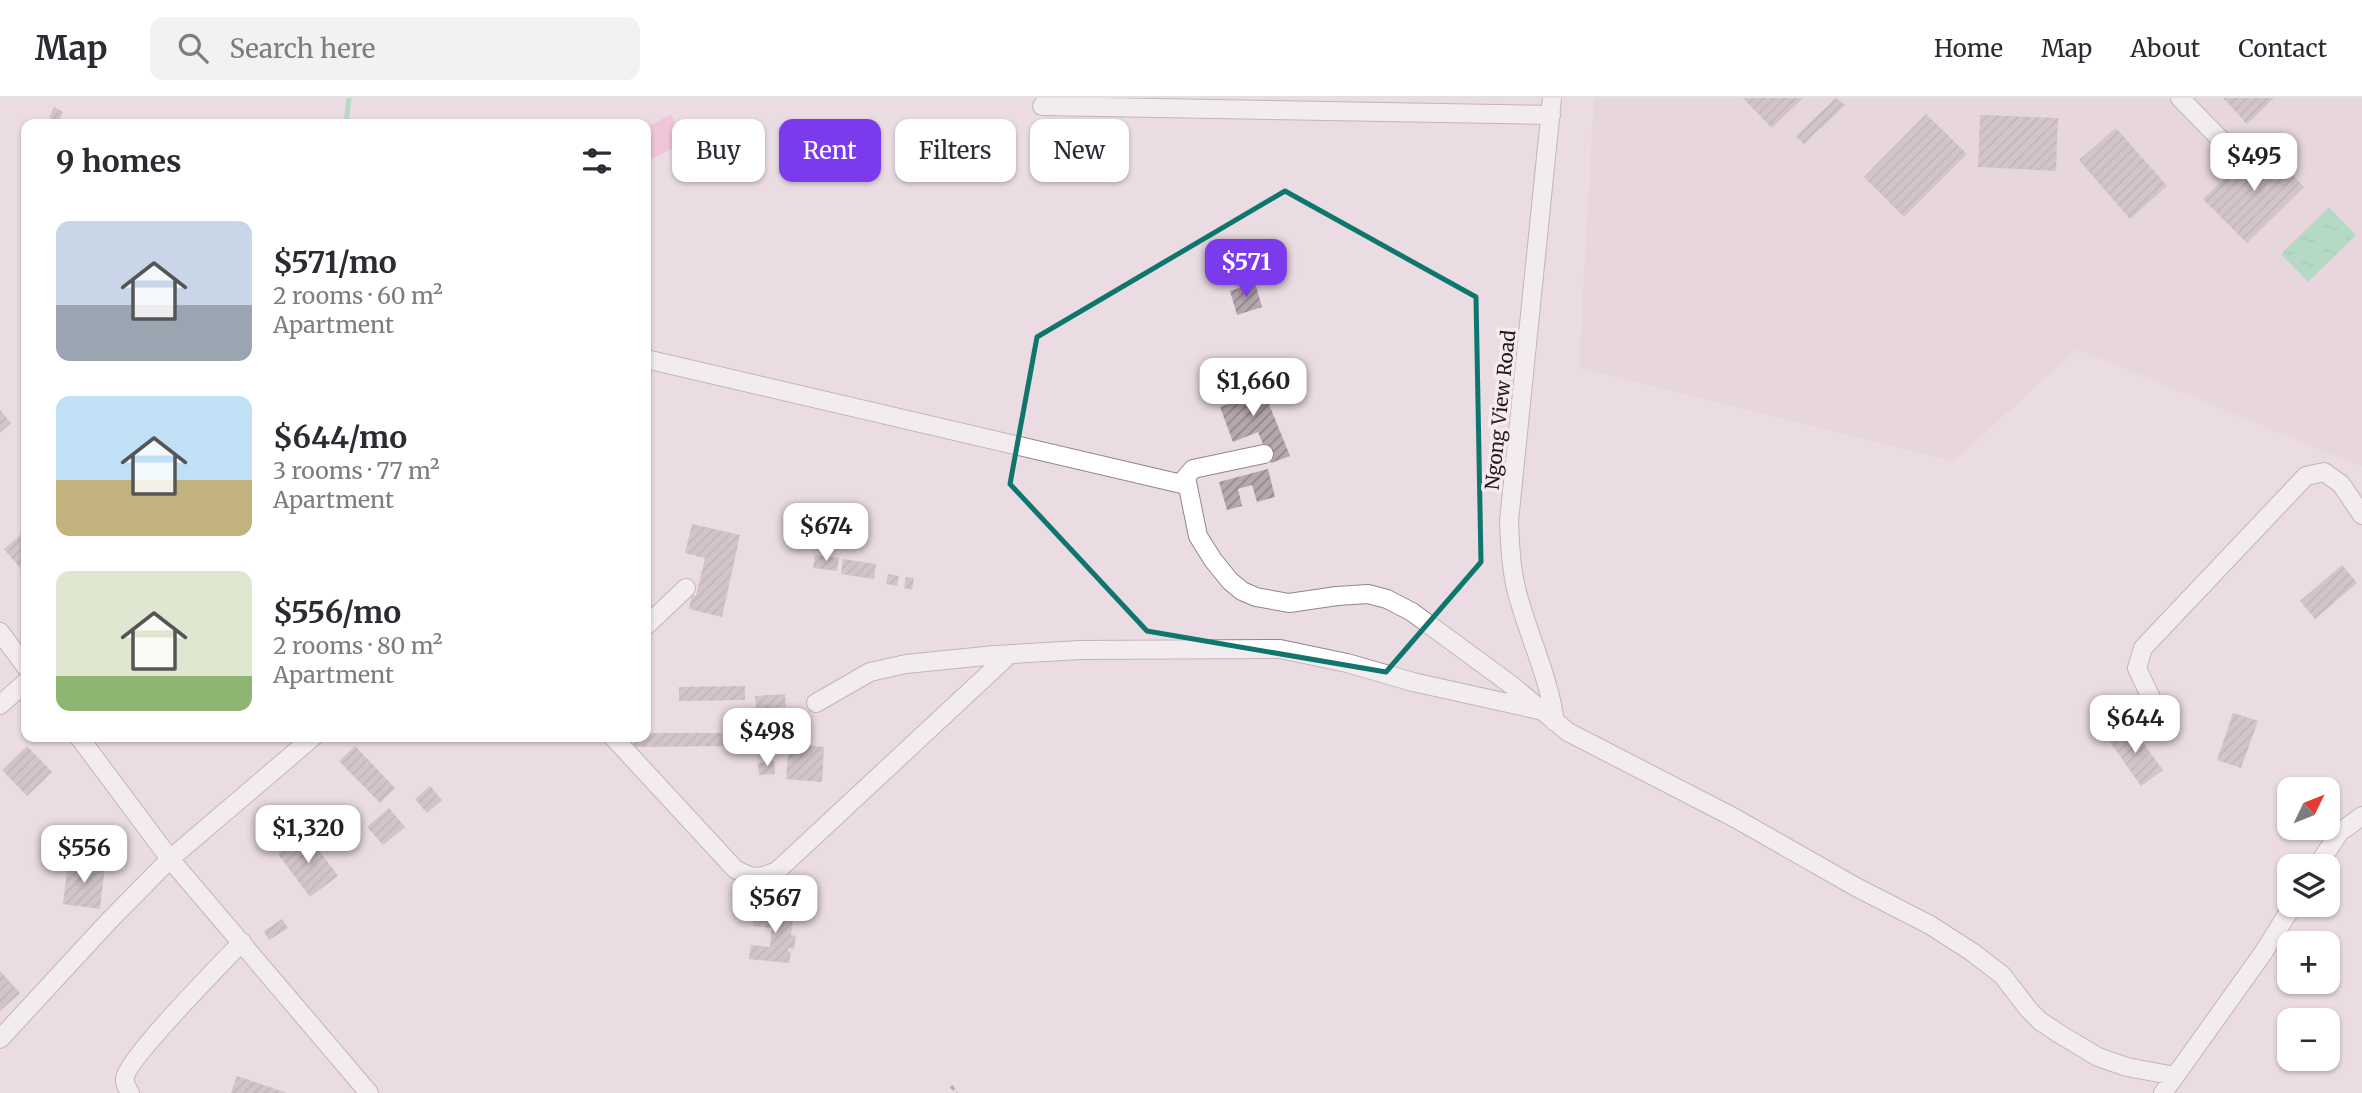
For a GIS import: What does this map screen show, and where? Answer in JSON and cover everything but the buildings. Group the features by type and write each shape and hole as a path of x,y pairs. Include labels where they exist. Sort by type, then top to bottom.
{"street":[{"path":"2179,98 2224,143"},
{"path":"1042,106 1551,107"},
{"name":"Ngong View Road","path":"1548,716 1546,679 1518,596 1510,559 1509,521 1551,107"},
{"path":"651,360 1186,485"},
{"path":"1264,454 1193,469 1186,477 1198,536 1213,560 1242,591 1256,597 1289,603 1368,594 1388,599 1412,611 1568,732 1733,817 1856,887 1930,925 2002,975 2040,1021 2098,1057 2127,1067 2175,1076"},
{"path":"2151,698 2137,668 2143,648 2306,476 2324,472 2341,484 2362,515"},
{"path":"651,621 686,588"},
{"path":"0,632 21,660"},
{"path":"816,703 870,672 906,664 1080,650 1280,649 1347,663 1548,716"},
{"path":"618,742 735,869 751,878 766,876 777,871 1010,654"},
{"path":"0,705 21,686"},
{"path":"83,742 170,859 369,1093"},
{"path":"0,1039 170,859 307,742"},
{"path":"2325,854 2340,832 2362,816"},
{"path":"2163,1093 2286,917"},
{"path":"130,1093 125,1076 133,1063 180,1007 242,942"}],"path":[{"path":"951,1086 957,1093"}],"highlighted area":[{"path":"1285,191 1476,297 1481,562 1386,672 1147,631 1010,484 1037,337"}],"shaded area":[{"path":"1594,98 2362,98 2362,467 2077,349 1954,461 1579,367"},
{"path":"671,115 672,149 651,159 651,125"}],"water":[{"path":"2329,207 2356,235 2308,282 2281,254"}],"waterway":[{"path":"347,119 349,98"}]}
